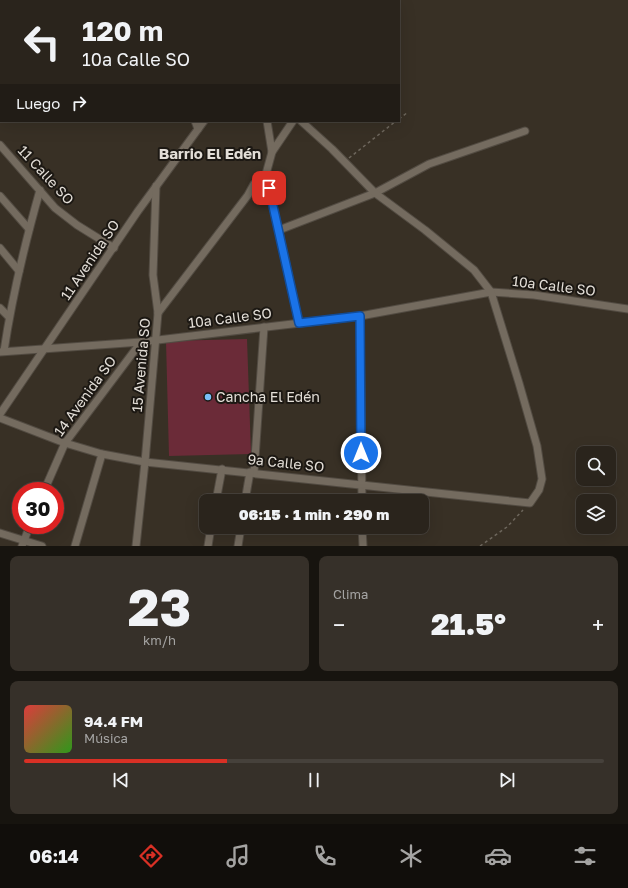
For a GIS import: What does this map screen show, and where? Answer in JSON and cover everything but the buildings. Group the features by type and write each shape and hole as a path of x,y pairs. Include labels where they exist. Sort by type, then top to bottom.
{"street":[{"path":"195,122 198,129"},
{"name":"11 Avenida SO","path":"0,414 156,186 203,122"},
{"path":"267,122 272,152"},
{"path":"292,122 272,152 266,174 299,323"},
{"path":"302,122 344,161 375,193 425,230 474,270 490,292 537,446 542,479 539,490 530,503"},
{"path":"279,230 375,193 429,164 525,131"},
{"name":"11 Calle SO","path":"0,146 55,208 77,225 114,248"},
{"path":"158,313 248,195 254,184 266,174"},
{"name":"15 Avenida SO","path":"136,546 158,313 153,275 156,186"},
{"path":"2,351 29,229 40,190"},
{"path":"0,196 29,229"},
{"path":"0,248 20,271"},
{"name":"10a Calle SO","path":"2,351 142,342 360,316 490,292 534,295 628,309"},
{"path":"0,308 9,317"},
{"path":"360,316 362,494"},
{"path":"247,494 252,472 264,327"},
{"name":"14 Avenida SO","path":"48,482 65,443 142,342"},
{"name":"9a Calle SO","path":"0,418 65,443 102,454 145,462 252,472 530,503"},
{"path":"75,546 102,454"},
{"path":"217,494 222,469"},
{"path":"0,533 22,543 42,546"},
{"path":"208,546 210,534"},
{"path":"238,546 240,534"},
{"path":"362,534 363,546"}],"path":[{"path":"400,118 408,112"},
{"path":"344,161 395,122"},
{"path":"480,546 507,527 530,503"}],"shaded area":[{"name":"Cancha El Edén","path":"247,339 251,454 169,456 166,341"}],"place":[{"name":"Cancha El Edén","path":"208,397"}],"district":[{"name":"Barrio El Edén","path":"210,154"}],"route":[{"path":"269,188 299,323 360,316 361,453"}]}
